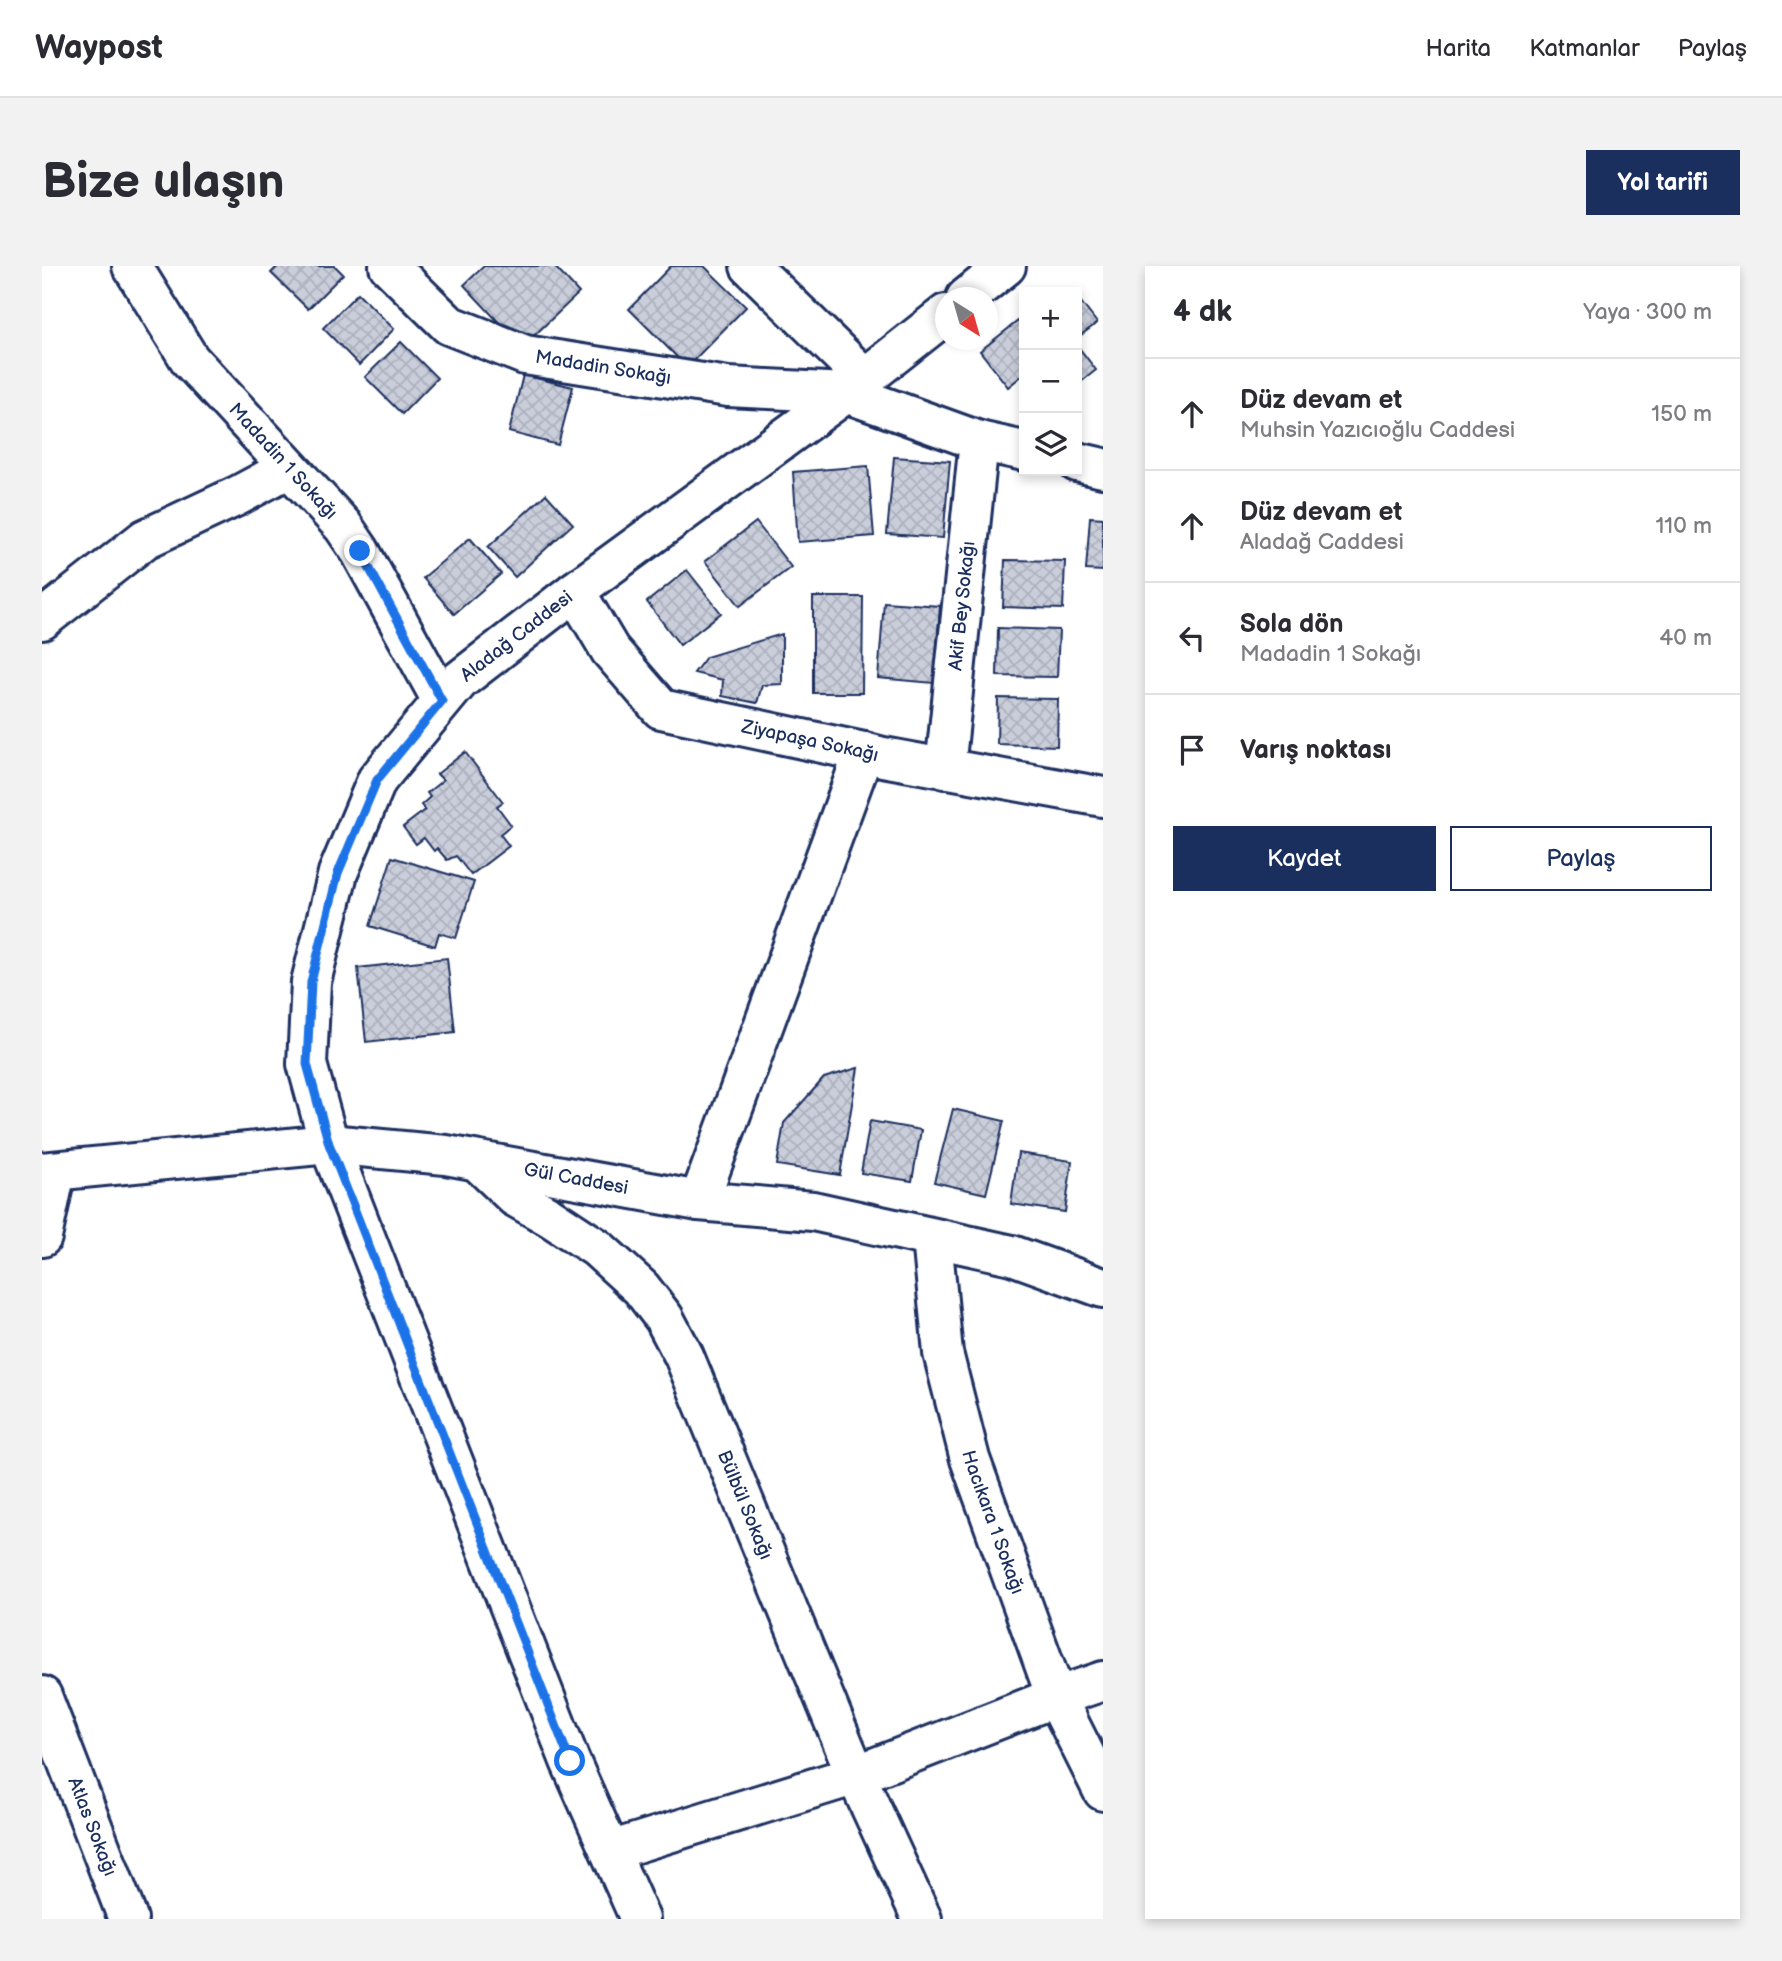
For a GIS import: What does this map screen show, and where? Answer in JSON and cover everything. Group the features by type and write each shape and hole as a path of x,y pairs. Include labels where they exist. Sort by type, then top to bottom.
{"street":[{"name":"Madadin 1 Sokağı","path":"132,266 190,360 343,526 360,551 442,701"},
{"name":"Madadin Sokağı","path":"389,266 449,325 525,355 728,387 856,386"},
{"path":"750,266 856,386 979,441 1019,450"},
{"path":"980,287 1006,266"},
{"name":"Aladağ Caddesi","path":"640,1919 570,1761 329,1144 307,1064 311,982 338,873 377,780 460,680 575,591 856,386 935,323"},
{"name":"Akif Bey Sokağı","path":"945,769 979,441"},
{"path":"1082,463 1103,468"},
{"path":"42,620 145,540 289,468"},
{"name":"Ziyapaşa Sokağı","path":"575,591 610,650 661,709 883,757 1103,797"},
{"path":"699,1201 864,752"},
{"name":"Gül Caddesi","path":"49,1171 329,1144 446,1155 699,1201 813,1211 1012,1255 1103,1288"},
{"name":"Bülbül Sokağı","path":"477,1161 515,1197 597,1248 641,1288 664,1318 684,1356 856,1775 922,1919"},
{"path":"42,1237 49,1171"},
{"name":"Hacıkara 1 Sokağı","path":"932,1238 943,1353 970,1459 1056,1697 1103,1791"},
{"path":"610,1851 856,1775 1103,1681"},
{"name":"Atlas Sokağı","path":"42,1696 128,1919"}],"building":[{"path":"278,266 335,266 343,274 308,309 271,273"},
{"path":"484,266 554,266 579,293 522,347 464,285"},
{"path":"671,266 704,266 746,307 687,367 629,309"},
{"path":"358,293 394,329 359,365 323,328"},
{"path":"1082,304 1097,323 1082,334"},
{"path":"1019,322 1019,378 1008,387 980,351 998,350 998,337"},
{"path":"401,342 437,378 402,414 365,377"},
{"path":"1082,352 1096,370 1082,381"},
{"path":"523,375 573,387 558,445 509,432"},
{"path":"894,457 950,461 943,538 887,534"},
{"path":"868,466 874,536 798,542 793,472"},
{"path":"546,494 573,524 515,577 488,547"},
{"path":"1090,517 1103,518 1103,571 1086,570"},
{"path":"756,522 791,567 740,606 705,561"},
{"path":"470,538 501,574 454,614 423,578"},
{"path":"1005,560 1065,561 1063,609 1003,607"},
{"path":"687,570 721,613 680,645 647,602"},
{"path":"813,597 863,597 862,693 813,693"},
{"path":"884,602 940,606 934,683 878,678"},
{"path":"998,628 1059,630 1057,677 997,676"},
{"path":"782,634 782,684 762,685 757,703 722,696 723,680 694,673 706,657"},
{"path":"998,698 1058,699 1057,746 997,744"},
{"path":"465,752 503,802 497,806 511,825 500,834 509,846 471,875 456,856 447,860 437,848 434,851 424,838 416,844 403,827 425,810 421,805 430,797 427,793 443,780 437,774"},
{"path":"392,857 474,882 456,938 439,933 435,946 370,926"},
{"path":"447,958 455,1032 366,1042 358,968"},
{"path":"858,1068 840,1175 777,1165 784,1123 824,1078"},
{"path":"953,1109 1004,1121 986,1194 934,1182"},
{"path":"870,1121 921,1130 912,1181 861,1173"},
{"path":"1018,1153 1072,1161 1065,1212 1011,1204"}],"route":[{"path":"360,551 442,701 377,780 338,873 311,982 307,1064 329,1144 570,1761"}]}
